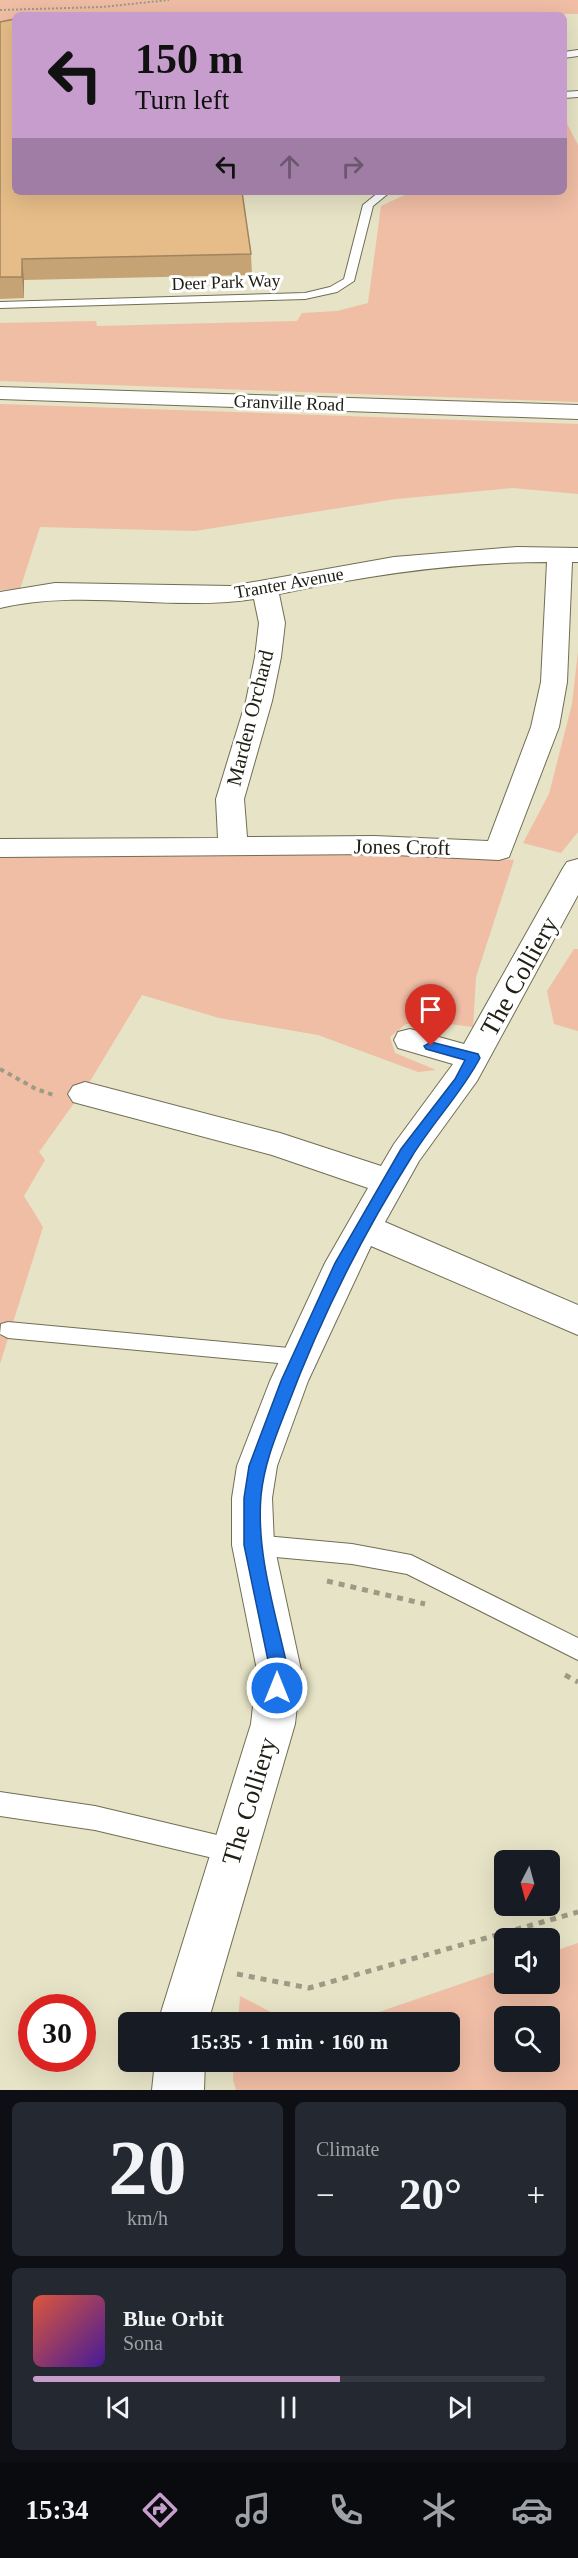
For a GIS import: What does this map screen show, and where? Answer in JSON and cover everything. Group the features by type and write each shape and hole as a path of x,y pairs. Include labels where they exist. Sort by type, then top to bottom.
{"street":[{"name":"Granville Road","path":"0,393 578,412"},
{"name":"Tranter Avenue","path":"0,600 19,594 55,590 204,596 265,589 334,574 464,556 569,554"},
{"name":"Jones Croft","path":"0,848 427,846 499,851 544,727 554,682 569,554"},
{"name":"Marden Orchard","path":"233,848 230,799 259,700 268,657 272,623 265,589"},
{"name":"The Colliery","path":"186,2012 273,1724 279,1670 253,1545 252,1498 257,1466 300,1357 343,1263 406,1153 460,1082 578,868"},
{"path":"410,1040 473,1058"},
{"path":"85,1094 280,1144 390,1182"},
{"path":"364,1228 578,1321"},
{"path":"178,2090 179,2072"}],"lane":[{"name":"Deer Park Way","path":"0,305 305,297 333,290 350,281 368,205 381,195"},
{"path":"8,1330 300,1357"},
{"path":"253,1545 352,1554 411,1565 578,1650"},
{"path":"0,1804 95,1818 234,1851"}],"path":[{"path":"0,10 102,7 169,0"},
{"path":"0,1069 36,1089 75,1103 85,1094"},
{"path":"321,1580 433,1606"},
{"path":"557,1671 578,1682"},
{"path":"231,1973 309,1988 578,1912"}],"shaded area":[{"path":"0,0 578,0 578,14 567,14 567,12 12,12 12,27 0,27"},
{"path":"567,124 578,145 578,402 0,381 0,323 96,321 97,326 297,321 302,313 337,311 368,303 381,206 405,195 567,195"},
{"path":"0,404 578,424 578,494 513,488 396,499 195,531 40,527 20,589 0,590"},
{"path":"578,651 578,832 561,853 523,843 549,794 572,704"},
{"path":"393,851 514,860 476,977 473,1027 441,1023 406,1024 390,1037 395,1053 436,1070 418,1072 318,1035 219,1018 142,995 92,1078 39,1152 45,1160 24,1196 43,1227 0,1364 0,857 228,856"},
{"path":"574,949 578,949 578,1031 554,1024 547,991"},
{"path":"578,1943 578,2090 236,2090 233,2072 460,2072 460,2012 379,2012 494,1972 494,1994 560,1994 560,1949"},
{"path":"240,1996 271,2012 239,2012"}],"building":[{"path":"12,20 12,195 242,195 251,254 22,259 22,277 0,277 0,22"}],"route":[{"path":"277,1688 279,1670 253,1545 252,1498 257,1466 289,1381 343,1263 406,1153 460,1082 473,1058 431,1046"}]}
